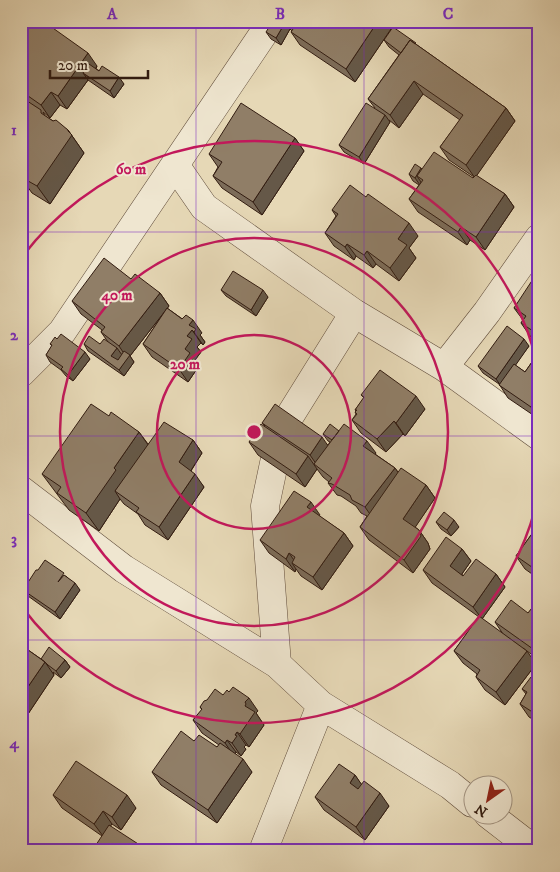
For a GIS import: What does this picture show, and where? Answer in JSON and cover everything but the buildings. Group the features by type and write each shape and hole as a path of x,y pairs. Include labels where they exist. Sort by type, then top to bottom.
{"street":[{"path":"21,373 62,332 272,21"},
{"path":"175,164 204,207 354,314 444,367 539,436"},
{"path":"444,367 487,312 539,238"},
{"path":"277,664 265,506 279,439 281,430 354,314"},
{"path":"21,490 124,569 277,664 320,706 450,785 462,795"},
{"path":"263,851 320,706"},
{"path":"501,824 536,851"}]}
